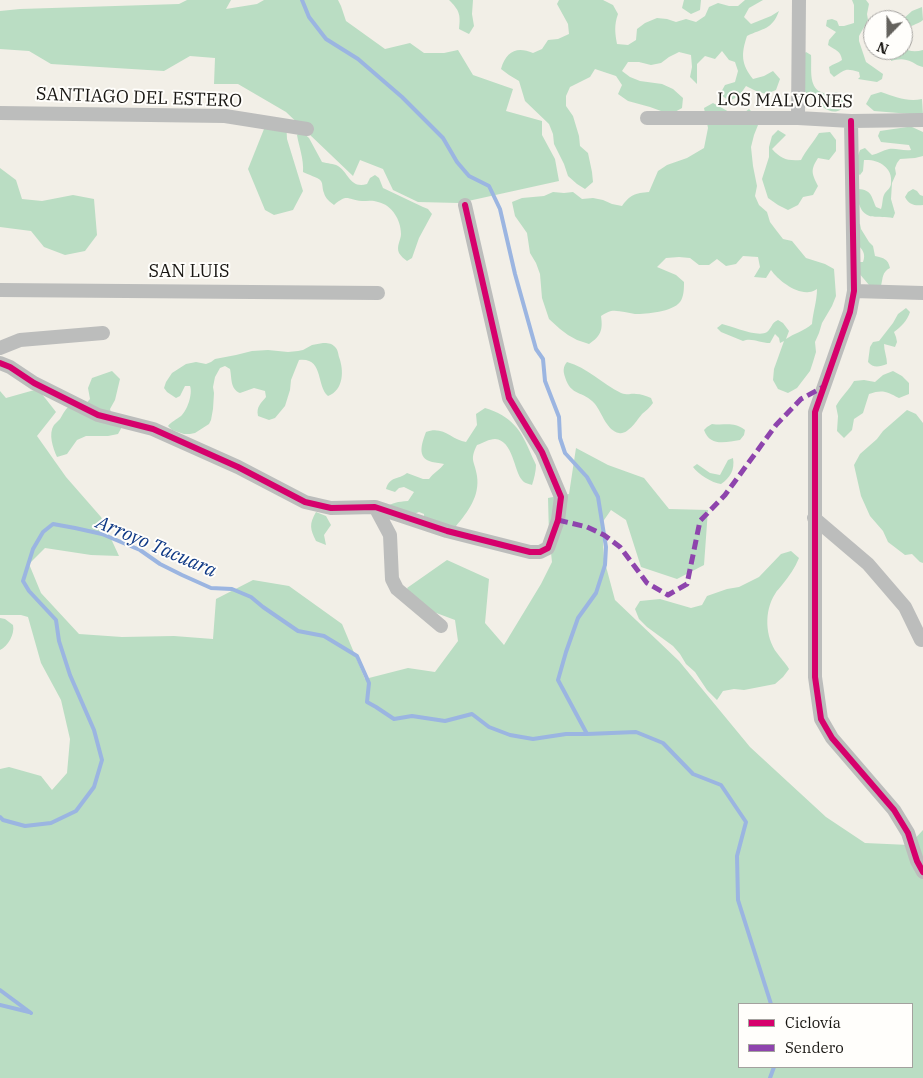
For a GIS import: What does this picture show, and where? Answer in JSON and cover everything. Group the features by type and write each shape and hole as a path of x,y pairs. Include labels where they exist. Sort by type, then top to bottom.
{"street":[{"path":"798,118 799,0"},
{"name":"SANTIAGO DEL ESTERO","path":"0,113 225,116 306,129"},
{"name":"LOS MALVONES","path":"647,118 798,118 851,121 923,120"},
{"path":"851,121 854,291 850,312 815,412 814,677 822,719 832,738 894,810 908,833 917,861 923,872"},
{"path":"0,363 10,367 34,383 98,415 152,429 238,467 305,502 331,508 375,507 447,531 530,552 540,552 548,548 558,520 561,497 542,452 509,398 465,206"},
{"name":"SAN LUIS","path":"0,290 378,292"},
{"path":"854,291 923,293"},
{"path":"0,348 20,340 102,333"},
{"path":"375,507 390,535 392,579 397,589 441,626"},
{"path":"814,518 868,564 905,607 921,640"}],"green space":[{"path":"187,0 231,0 226,9 257,4 264,0 338,0 346,21 385,49 410,43 424,53 444,53 458,50 473,75 513,89 506,111 542,121 542,135 555,159 559,181 459,203 418,202 393,190 383,169 360,160 353,176 286,112 238,84 214,84 215,58 190,56 164,71 51,64 29,51 0,49 0,11 179,4"},
{"path":"449,0 473,0 472,14 474,26 469,34 459,29 460,20 458,13"},
{"path":"559,0 603,0 613,5 618,14 615,29 617,44 628,45 636,40 637,29 657,18 676,22 686,19 696,22 705,16 709,7 718,3 738,6 745,0 763,0 749,8 744,17 751,24 779,11 770,25 747,36 743,59 753,79 773,71 780,79 776,90 766,94 746,86 739,96 729,101 720,94 725,85 735,82 738,71 735,62 729,60 722,51 715,59 705,56 697,64 697,84 690,77 692,67 691,55 679,52 661,63 651,65 628,62 622,71 630,77 640,81 662,84 673,89 683,98 682,108 673,113 628,101 618,94 622,85 616,76 595,69 590,77 570,87 566,96 566,106 573,116 580,146 588,153 592,172 593,182 585,189 568,176 554,144 549,124 525,101 519,81 501,69 509,54 517,50 533,53 542,49 548,40 558,39 569,34 568,24 557,4"},
{"path":"684,0 701,0 700,10 691,14 682,8"},
{"path":"852,0 866,0 869,4 868,10 863,10 863,29 859,36 859,41 863,60 883,74 882,79 877,82 858,79 860,77 859,72 851,70 843,71 834,77 830,73 829,67 842,60 839,53 828,45 829,40 836,32 826,26 827,20 837,21 839,26 854,23 854,5"},
{"path":"922,7 923,20 913,25 913,11"},
{"path":"923,50 923,67 906,60 913,60 913,51"},
{"path":"806,52 811,55 812,81 814,86 827,94 836,92 841,94 847,103 838,111 834,112 825,108 803,89 800,57"},
{"path":"881,92 906,99 922,99 923,115 874,111 866,104 871,95"},
{"path":"713,103 731,113 741,115 749,109 756,116 758,125 751,147 757,186 755,196 759,205 767,212 770,222 783,239 792,241 806,258 834,269 836,296 822,323 815,342 816,352 810,371 797,388 788,393 778,389 773,380 774,369 784,341 780,343 779,338 775,334 770,343 743,341 721,332 717,328 722,324 758,334 767,332 778,320 789,331 786,339 812,324 817,289 804,292 793,289 771,270 766,278 754,277 760,267 758,257 743,256 736,264 726,266 717,259 709,265 699,265 690,258 666,258 657,267 676,275 684,282 683,295 680,302 671,308 652,313 607,312 601,316 602,325 599,335 589,344 568,335 549,319 542,298 540,274 530,253 527,233 515,216 512,202 522,198 544,196 553,192 573,192 582,199 593,198 622,206 633,195 649,192 658,171 704,148 708,128 704,108"},
{"path":"286,119 287,139 303,191 293,210 274,215 265,210 248,169 264,129"},
{"path":"907,127 923,132 923,156 900,159 897,163 895,168 896,174 892,183 891,199 895,213 893,218 868,216 859,204 858,189 869,192 876,207 881,209 884,195 890,186 891,177 884,165 869,160 864,160 863,171 860,175 856,172 856,161 860,150 865,148 872,155 889,149 911,150 909,145 881,142 878,136 880,131"},
{"path":"778,130 786,135 772,149 778,155 788,160 801,160 819,133 830,132 836,140 836,151 829,160 818,158 814,166 813,175 818,186 813,195 803,197 798,205 788,210 768,198 762,179 769,157 772,136"},
{"path":"301,131 309,138 322,162 338,166 353,182 361,185 367,184 370,178 375,175 379,178 383,188 428,209 432,214 419,238 412,258 407,261 399,253 401,229 395,214 388,206 376,201 348,198 342,199 334,205 325,197 321,181 303,172 297,135"},
{"path":"0,168 16,180 22,199 42,201 73,195 94,199 97,235 85,251 65,255 44,247 31,231 0,227"},
{"path":"913,189 923,196 923,205 908,202 905,197"},
{"path":"854,222 860,224 861,229 873,246 875,256 885,259 889,265 890,268 884,273 881,286 869,285 858,272 856,262 863,262 864,254 856,244"},
{"path":"906,308 910,312 909,315 904,324 894,332 897,342 895,347 884,344 887,364 872,365 868,362 870,347 873,342 879,341 898,314"},
{"path":"323,343 332,344 336,348 342,368 340,384 328,396 324,391 316,367 307,360 299,360 291,380 285,406 275,418 269,420 258,416 259,405 266,397 265,391 254,388 240,393 234,389 230,369 225,366 220,368 215,377 213,409 209,424 190,434 172,430 168,426 181,416 185,410 189,402 191,389 190,386 185,386 180,396 176,398 164,388 172,373 186,364 196,362 206,364 215,359 252,351 298,351"},
{"path":"567,362 588,372 621,393 644,395 651,398 653,403 626,432 615,432 591,400 571,388 564,371"},
{"path":"112,371 120,379 115,400 110,409 113,419 123,425 118,434 86,436 77,440 67,454 57,457 51,437 54,425 73,403 83,407 90,399 88,388 92,378"},
{"path":"893,371 909,383 909,394 899,398 885,392 869,394 863,413 854,419 852,430 844,438 837,431 838,416 836,406 840,400 854,381 875,382 883,375"},
{"path":"38,389 56,412 37,436 66,477 101,517 119,556 91,555 45,548 29,564 41,593 79,634 122,637 174,636 213,639 216,599 253,580 289,586 342,624 365,679 408,668 435,672 458,641 455,620 415,605 407,588 447,560 489,579 485,623 504,645 552,562 548,498 569,494 576,448 608,465 644,478 669,509 708,510 704,565 677,579 641,567 626,520 611,510 602,523 604,559 615,600 679,661 750,747 826,817 865,843 909,845 923,830 923,1078 0,1078 0,769 9,767 41,776 52,790 67,773 70,739 61,700 41,663 28,617 0,615 0,391 6,398"},
{"path":"485,408 508,419 523,437 536,465 532,485 525,483 519,476 506,445 501,441 493,439 477,445 473,458 477,476 477,490 469,509 456,526 424,524 424,514 419,512 409,516 384,508 408,501 414,492 404,487 399,488 395,492 386,489 392,480 407,473 423,479 429,479 444,464 427,460 422,454 426,432 437,430 466,442 477,425 476,414"},
{"path":"907,410 916,414 923,423 923,563 912,554 905,555 888,542 883,531 870,516 861,496 854,465 860,454"},
{"path":"712,424 729,424 741,427 745,430 744,435 740,440 714,441 710,439 704,430"},
{"path":"733,458 731,473 721,484 706,478 693,467 697,464 710,473 720,475 728,460"},
{"path":"316,512 326,516 331,525 324,535 326,545 316,541 312,533 311,523"},
{"path":"791,551 799,558 792,572 771,601 767,624 773,647 789,669 775,684 744,690 723,691 717,700 673,646 639,619 635,609 640,601 660,599 691,608 702,605 707,596 739,587 759,577 781,554"},
{"path":"0,618 13,625 13,632 6,646 0,650"}],"waterway":[{"path":"302,0 309,17 326,39 358,59 402,97 443,138 457,162 469,176 489,186 500,209 515,274 536,349 543,359 545,381 559,417 560,438 565,453 587,477 598,497 606,547 605,565 596,593 578,618 558,680 587,734"},
{"name":"Arroyo Tacuara","path":"0,817 3,820 25,826 51,823 76,811 94,787 102,760 94,730 70,675 59,641 56,620 29,591 23,581 33,549 43,532 53,524 102,534 140,550 160,564 211,588 232,589 251,597 298,631 324,636 357,656 369,683 367,702 394,719 412,716 445,721 472,714 489,727 510,735 533,739 566,734 636,732 663,743 693,774 721,785 746,822 737,856 738,900 771,1003"},
{"name":"Arroyo Tacuara","path":"0,990 31,1013"},
{"name":"Arroyo Tacuara","path":"0,1005 29,1012"},
{"name":"Arroyo Tacuara","path":"770,1078 774,1068"}],"marked path":[{"path":"558,520 587,527 604,535 620,547 647,583 668,595 687,584 700,521 725,495 776,425 801,399 825,386"}],"cycle path":[{"path":"851,121 854,291 850,312 815,412 815,677 821,719 832,738 894,810 908,833 917,861 923,872"},
{"path":"0,363 10,367 34,383 98,415 153,429 238,467 305,502 331,508 375,507 447,531 530,552 540,552 548,548 558,520 561,497 542,452 509,398 465,205"}]}
